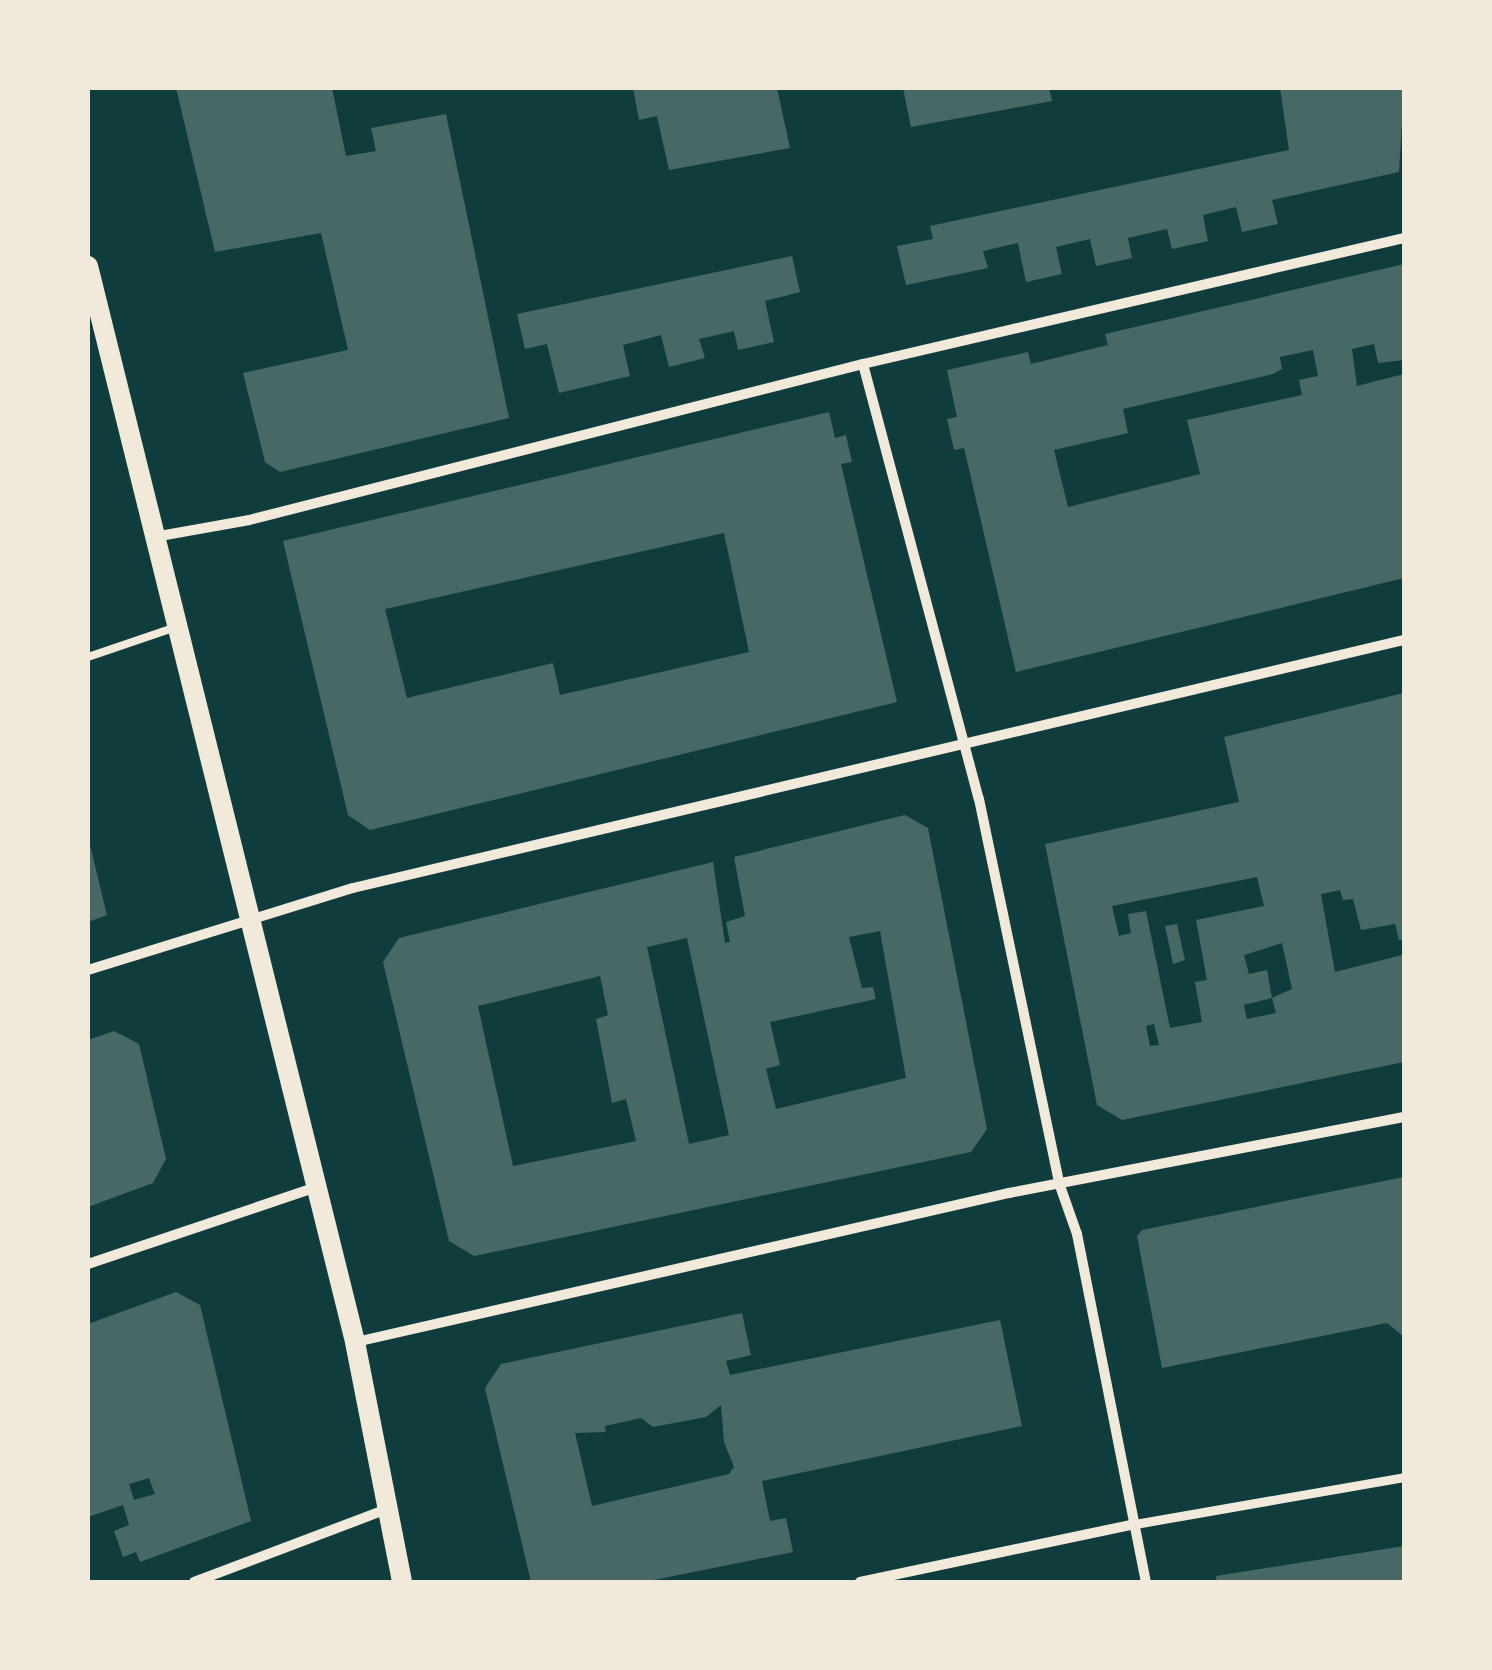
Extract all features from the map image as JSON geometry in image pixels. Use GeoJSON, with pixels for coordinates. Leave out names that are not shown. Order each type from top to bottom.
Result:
{"type":"FeatureCollection","features":[{"type":"Feature","properties":{"kind":"main road"},"geometry":{"type":"LineString","coordinates":[[88,266],[355,1342],[402,1582]]}},
{"type":"Feature","properties":{"kind":"street"},"geometry":{"type":"LineString","coordinates":[[153,538],[530,451],[863,364],[1404,238]]}},
{"type":"Feature","properties":{"kind":"street"},"geometry":{"type":"LineString","coordinates":[[863,364],[964,742],[1059,1183],[1077,1234],[1146,1582]]}},
{"type":"Feature","properties":{"kind":"street"},"geometry":{"type":"LineString","coordinates":[[88,970],[250,918],[964,742],[1404,640]]}},
{"type":"Feature","properties":{"kind":"street"},"geometry":{"type":"LineString","coordinates":[[355,1342],[1059,1183],[1404,1117]]}},
{"type":"Feature","properties":{"kind":"street"},"geometry":{"type":"LineString","coordinates":[[88,1264],[314,1188]]}},
{"type":"Feature","properties":{"kind":"street"},"geometry":{"type":"LineString","coordinates":[[860,1582],[1135,1524],[1404,1477]]}},
{"type":"Feature","properties":{"kind":"street"},"geometry":{"type":"LineString","coordinates":[[194,1582],[387,1509]]}},
{"type":"Feature","properties":{"kind":"lane"},"geometry":{"type":"LineString","coordinates":[[88,657],[179,626]]}},
{"type":"Feature","properties":{"kind":"building"},"geometry":{"type":"Polygon","coordinates":[[[176,88],[332,88],[346,156],[376,151],[371,128],[446,114],[509,418],[280,472],[265,462],[243,373],[348,350],[321,233],[215,252],[176,88]]]}},
{"type":"Feature","properties":{"kind":"building"},"geometry":{"type":"Polygon","coordinates":[[[633,88],[777,88],[790,148],[669,170],[657,116],[639,120],[633,88]]]}},
{"type":"Feature","properties":{"kind":"building"},"geometry":{"type":"Polygon","coordinates":[[[903,88],[1049,88],[1052,101],[911,127],[903,88]]]}},
{"type":"Feature","properties":{"kind":"building"},"geometry":{"type":"Polygon","coordinates":[[[1280,88],[1404,88],[1399,172],[1272,200],[1278,224],[1242,232],[1236,207],[1203,215],[1208,241],[1172,249],[1167,229],[1128,238],[1132,258],[1096,266],[1090,239],[1056,247],[1062,274],[1026,282],[1018,243],[983,251],[988,268],[906,285],[897,246],[933,239],[930,226],[1289,150],[1280,88]]]}},
{"type":"Feature","properties":{"kind":"building"},"geometry":{"type":"Polygon","coordinates":[[[792,256],[800,292],[765,301],[774,342],[738,350],[734,331],[699,339],[705,358],[669,367],[661,335],[623,345],[630,376],[559,393],[547,344],[525,349],[517,314],[792,256]]]}},
{"type":"Feature","properties":{"kind":"building"},"geometry":{"type":"Polygon","coordinates":[[[1404,264],[1404,360],[1378,363],[1374,344],[1352,349],[1357,386],[1404,374],[1404,578],[1016,672],[964,448],[954,450],[947,419],[957,417],[947,370],[1028,352],[1031,364],[1108,345],[1105,334],[1404,264]],[[1313,350],[1280,357],[1282,369],[1273,374],[1123,409],[1128,433],[1054,450],[1068,507],[1200,474],[1187,420],[1302,395],[1299,380],[1318,376],[1313,350]]]}},
{"type":"Feature","properties":{"kind":"building"},"geometry":{"type":"Polygon","coordinates":[[[829,412],[835,438],[846,435],[852,462],[841,464],[897,702],[370,830],[348,815],[283,541],[829,412]],[[724,533],[385,609],[407,698],[553,663],[560,695],[749,652],[724,533]]]}},
{"type":"Feature","properties":{"kind":"building"},"geometry":{"type":"Polygon","coordinates":[[[1404,693],[1404,939],[1399,940],[1395,924],[1361,930],[1353,899],[1343,900],[1340,890],[1321,894],[1335,972],[1402,955],[1404,1062],[1122,1120],[1097,1105],[1045,844],[1239,802],[1224,737],[1404,693]],[[1257,877],[1112,906],[1119,936],[1131,933],[1128,914],[1146,911],[1170,1028],[1202,1022],[1195,982],[1207,980],[1196,920],[1264,906],[1257,877]],[[1282,943],[1244,955],[1249,974],[1267,970],[1272,998],[1292,989],[1282,943]],[[1272,998],[1244,1005],[1247,1019],[1276,1013],[1272,998]],[[1154,1024],[1146,1026],[1150,1046],[1159,1045],[1154,1024]]]}},
{"type":"Feature","properties":{"kind":"building"},"geometry":{"type":"Polygon","coordinates":[[[905,815],[928,828],[987,1129],[971,1152],[474,1256],[449,1241],[383,962],[399,938],[713,862],[725,943],[730,942],[726,922],[745,916],[734,857],[905,815]],[[880,931],[849,937],[862,988],[873,987],[876,999],[770,1022],[780,1065],[766,1069],[776,1109],[906,1078],[880,931]],[[687,938],[647,947],[689,1144],[729,1135],[687,938]],[[600,976],[478,1006],[513,1166],[636,1141],[626,1099],[612,1103],[596,1019],[608,1015],[600,976]]]}},
{"type":"Feature","properties":{"kind":"building"},"geometry":{"type":"Polygon","coordinates":[[[88,837],[107,915],[88,922],[88,837]]]}},
{"type":"Feature","properties":{"kind":"building"},"geometry":{"type":"Polygon","coordinates":[[[1177,924],[1185,960],[1173,964],[1165,926],[1177,924]]]}},
{"type":"Feature","properties":{"kind":"building"},"geometry":{"type":"Polygon","coordinates":[[[114,1031],[139,1044],[166,1159],[153,1183],[88,1207],[88,1040],[114,1031]]]}},
{"type":"Feature","properties":{"kind":"building"},"geometry":{"type":"Polygon","coordinates":[[[1404,1177],[1404,1337],[1387,1323],[1162,1368],[1137,1236],[1142,1230],[1404,1177]]]}},
{"type":"Feature","properties":{"kind":"building"},"geometry":{"type":"Polygon","coordinates":[[[176,1292],[200,1305],[251,1521],[140,1562],[136,1552],[123,1557],[114,1531],[129,1525],[123,1505],[88,1517],[88,1324],[176,1292]],[[149,1478],[129,1484],[134,1500],[155,1494],[149,1478]]]}},
{"type":"Feature","properties":{"kind":"building"},"geometry":{"type":"Polygon","coordinates":[[[742,1313],[751,1355],[726,1361],[730,1375],[1000,1320],[1022,1426],[762,1481],[770,1521],[786,1518],[793,1552],[644,1582],[531,1582],[485,1388],[501,1364],[742,1313]],[[721,1405],[706,1417],[653,1427],[641,1418],[605,1426],[606,1432],[575,1433],[592,1506],[729,1474],[734,1467],[724,1442],[721,1405]]]}},
{"type":"Feature","properties":{"kind":"building"},"geometry":{"type":"Polygon","coordinates":[[[1404,1546],[1404,1582],[1217,1582],[1216,1576],[1404,1546]]]}}]}
